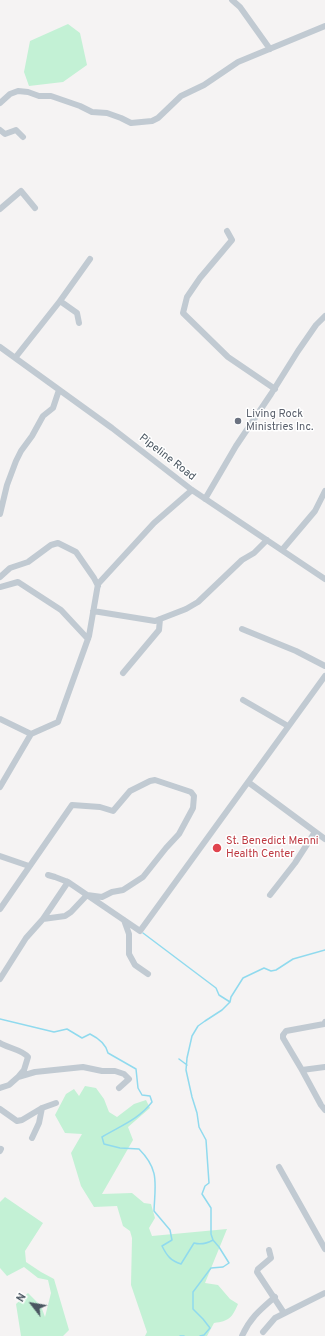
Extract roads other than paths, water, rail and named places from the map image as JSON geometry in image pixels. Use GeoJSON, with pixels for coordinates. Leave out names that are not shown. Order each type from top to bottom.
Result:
{"type":"FeatureCollection","features":[{"type":"Feature","properties":{"kind":"street"},"geometry":{"type":"LineString","coordinates":[[232,0],[240,7],[270,49]]}},
{"type":"Feature","properties":{"kind":"street"},"geometry":{"type":"LineString","coordinates":[[0,103],[10,94],[18,91],[28,92],[39,96],[51,96],[80,106],[92,112],[107,113],[131,123],[152,121],[158,118],[181,96],[204,85],[238,62],[325,26]]}},
{"type":"Feature","properties":{"kind":"street"},"geometry":{"type":"LineString","coordinates":[[0,130],[5,134],[16,130],[23,137]]}},
{"type":"Feature","properties":{"kind":"street"},"geometry":{"type":"LineString","coordinates":[[0,208],[20,191],[35,208]]}},
{"type":"Feature","properties":{"kind":"street"},"geometry":{"type":"LineString","coordinates":[[226,231],[232,240],[200,278],[187,297],[183,313],[228,357],[275,389]]}},
{"type":"Feature","properties":{"kind":"street"},"geometry":{"type":"LineString","coordinates":[[15,358],[60,301],[90,259]]}},
{"type":"Feature","properties":{"kind":"street"},"geometry":{"type":"LineString","coordinates":[[60,301],[77,312],[78,323]]}},
{"type":"Feature","properties":{"kind":"street"},"geometry":{"type":"LineString","coordinates":[[205,499],[236,446],[275,389],[298,351],[316,325],[325,316]]}},
{"type":"Feature","properties":{"kind":"street","name":"Pipeline Road"},"geometry":{"type":"LineString","coordinates":[[0,347],[123,437],[192,490],[325,579]]}},
{"type":"Feature","properties":{"kind":"street"},"geometry":{"type":"LineString","coordinates":[[0,514],[7,485],[16,461],[44,416],[52,408],[59,390]]}},
{"type":"Feature","properties":{"kind":"street"},"geometry":{"type":"LineString","coordinates":[[0,787],[31,734],[58,722],[88,638],[98,584],[154,524],[192,490]]}},
{"type":"Feature","properties":{"kind":"street"},"geometry":{"type":"LineString","coordinates":[[282,550],[315,511],[325,491]]}},
{"type":"Feature","properties":{"kind":"street"},"geometry":{"type":"LineString","coordinates":[[93,612],[155,621],[186,609],[198,602],[242,560],[254,553],[267,540]]}},
{"type":"Feature","properties":{"kind":"street"},"geometry":{"type":"LineString","coordinates":[[0,578],[10,568],[28,562],[51,545],[58,543],[76,552],[98,586]]}},
{"type":"Feature","properties":{"kind":"street"},"geometry":{"type":"LineString","coordinates":[[94,578],[104,578]]}},
{"type":"Feature","properties":{"kind":"street"},"geometry":{"type":"LineString","coordinates":[[0,587],[18,582],[61,610],[88,638]]}},
{"type":"Feature","properties":{"kind":"street"},"geometry":{"type":"LineString","coordinates":[[123,673],[159,630],[160,619]]}},
{"type":"Feature","properties":{"kind":"street"},"geometry":{"type":"LineString","coordinates":[[242,629],[296,651],[325,666]]}},
{"type":"Feature","properties":{"kind":"street"},"geometry":{"type":"LineString","coordinates":[[48,875],[55,876],[68,882],[140,931],[288,726],[323,684],[325,676]]}},
{"type":"Feature","properties":{"kind":"street"},"geometry":{"type":"LineString","coordinates":[[243,700],[288,726]]}},
{"type":"Feature","properties":{"kind":"street"},"geometry":{"type":"LineString","coordinates":[[0,719],[31,734]]}},
{"type":"Feature","properties":{"kind":"street"},"geometry":{"type":"LineString","coordinates":[[0,909],[72,805],[100,807],[113,811],[130,791],[155,780],[191,792],[194,796],[192,808],[179,834],[142,877],[123,890],[112,892],[102,897],[87,896]]}},
{"type":"Feature","properties":{"kind":"street"},"geometry":{"type":"LineString","coordinates":[[248,782],[325,839]]}},
{"type":"Feature","properties":{"kind":"street"},"geometry":{"type":"LineString","coordinates":[[270,896],[295,863],[315,832]]}},
{"type":"Feature","properties":{"kind":"street"},"geometry":{"type":"LineString","coordinates":[[0,856],[29,866]]}},
{"type":"Feature","properties":{"kind":"street"},"geometry":{"type":"LineString","coordinates":[[0,979],[26,938],[42,919],[68,882]]}},
{"type":"Feature","properties":{"kind":"street"},"geometry":{"type":"LineString","coordinates":[[42,919],[65,916],[72,912],[87,896]]}},
{"type":"Feature","properties":{"kind":"street"},"geometry":{"type":"LineString","coordinates":[[124,920],[129,934],[129,954],[135,965],[148,974]]}},
{"type":"Feature","properties":{"kind":"street"},"geometry":{"type":"LineString","coordinates":[[325,1025],[286,1031],[283,1035],[283,1038],[320,1105],[325,1110]]}},
{"type":"Feature","properties":{"kind":"street"},"geometry":{"type":"LineString","coordinates":[[0,1043],[8,1048],[21,1051],[28,1057],[24,1070],[18,1077],[9,1085],[0,1088]]}},
{"type":"Feature","properties":{"kind":"street"},"geometry":{"type":"LineString","coordinates":[[18,1077],[35,1072],[83,1067],[102,1071],[115,1071],[124,1074],[129,1080],[119,1088]]}},
{"type":"Feature","properties":{"kind":"street"},"geometry":{"type":"LineString","coordinates":[[302,1070],[325,1067]]}},
{"type":"Feature","properties":{"kind":"street"},"geometry":{"type":"LineString","coordinates":[[0,1109],[17,1121],[22,1120],[42,1108],[56,1103]]}},
{"type":"Feature","properties":{"kind":"street"},"geometry":{"type":"LineString","coordinates":[[32,1138],[39,1122],[42,1108]]}},
{"type":"Feature","properties":{"kind":"street"},"geometry":{"type":"LineString","coordinates":[[279,1167],[325,1249]]}},
{"type":"Feature","properties":{"kind":"street"},"geometry":{"type":"LineString","coordinates":[[269,1250],[271,1258],[258,1269],[257,1272],[275,1297],[284,1313]]}},
{"type":"Feature","properties":{"kind":"street"},"geometry":{"type":"LineString","coordinates":[[263,1332],[276,1318],[325,1292]]}},
{"type":"Feature","properties":{"kind":"street"},"geometry":{"type":"LineString","coordinates":[[242,1336],[247,1325],[255,1314],[275,1297]]}},
{"type":"Feature","properties":{"kind":"waterway"},"geometry":{"type":"LineString","coordinates":[[143,933],[216,988],[219,995],[230,1002],[222,1010],[198,1026],[192,1036],[187,1058],[186,1070],[192,1097],[197,1113],[199,1127],[206,1140],[209,1183],[205,1186],[202,1194],[211,1208],[211,1234],[213,1240],[229,1263],[223,1267],[211,1268],[193,1292],[193,1309],[210,1328],[204,1335],[200,1336]]}},
{"type":"Feature","properties":{"kind":"waterway"},"geometry":{"type":"LineString","coordinates":[[230,1002],[231,997],[243,978],[264,968],[271,971],[276,970],[293,959],[325,950]]}},
{"type":"Feature","properties":{"kind":"waterway"},"geometry":{"type":"LineString","coordinates":[[0,1019],[54,1032],[67,1029],[82,1038],[90,1034],[101,1042],[108,1053],[136,1069],[138,1088],[142,1095],[150,1096],[152,1102],[141,1114],[102,1137],[104,1144],[120,1148],[139,1149],[146,1157],[155,1178],[154,1211],[170,1230],[172,1240],[162,1246],[170,1258],[181,1264],[194,1243],[204,1244],[213,1240]]}},
{"type":"Feature","properties":{"kind":"waterway"},"geometry":{"type":"LineString","coordinates":[[179,1059],[187,1065]]}},
{"type":"Feature","properties":{"kind":"place","name":"Living Rock Ministries Inc."},"geometry":{"type":"Point","coordinates":[238,421]}},
{"type":"Feature","properties":{"kind":"place","name":"St. Benedict Menni Health Center"},"geometry":{"type":"Point","coordinates":[217,848]}}]}
